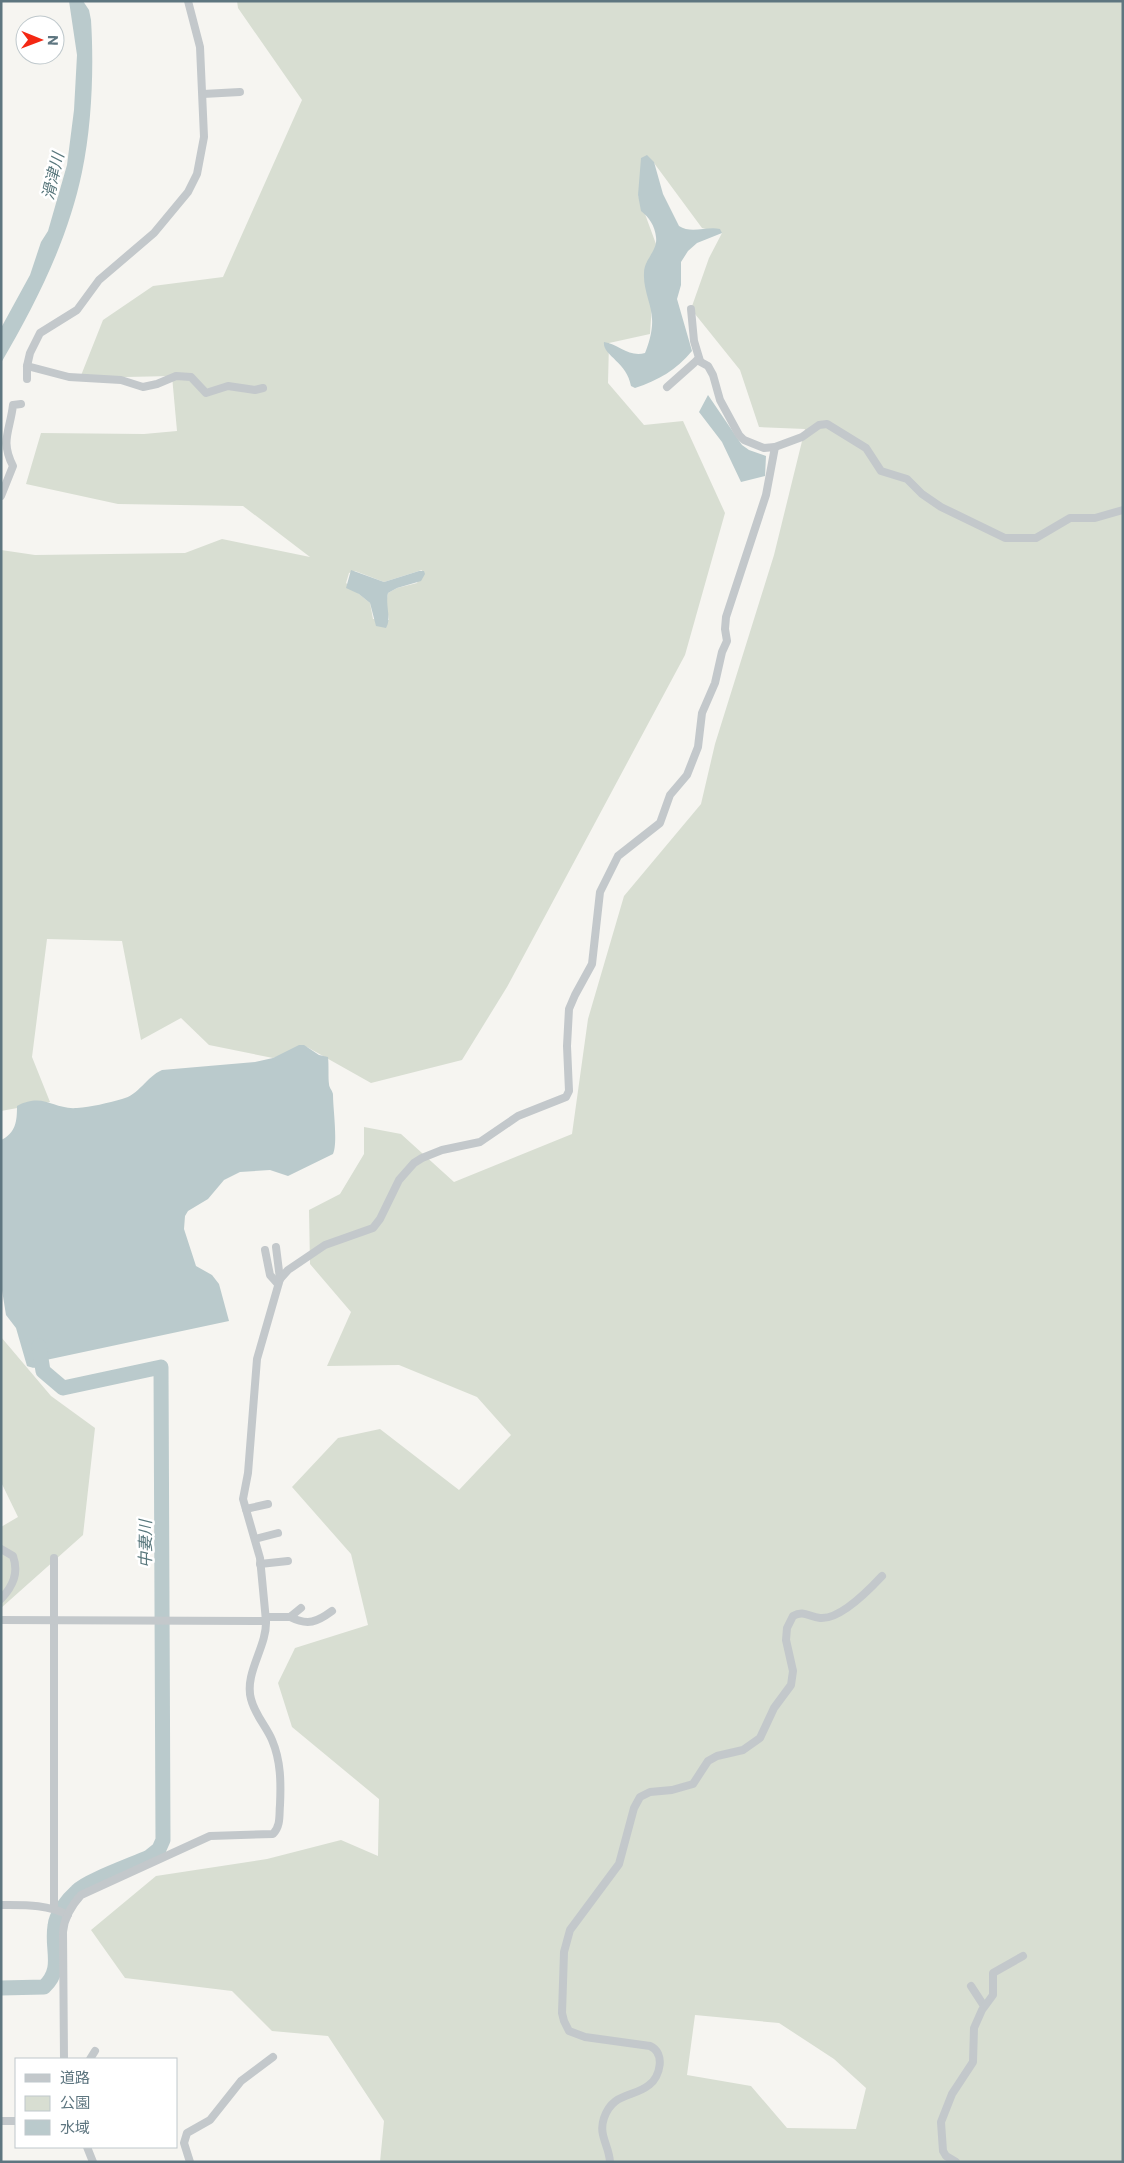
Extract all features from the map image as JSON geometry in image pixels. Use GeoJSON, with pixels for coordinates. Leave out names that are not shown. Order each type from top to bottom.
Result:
{"type":"FeatureCollection","features":[{"type":"Feature","properties":{"kind":"street"},"geometry":{"type":"LineString","coordinates":[[27,379],[26,366],[32,348],[40,333],[77,310],[99,280],[154,233],[188,192],[197,174],[204,137],[200,47],[188,1]]}},
{"type":"Feature","properties":{"kind":"street"},"geometry":{"type":"LineString","coordinates":[[202,94],[240,92]]}},
{"type":"Feature","properties":{"kind":"street"},"geometry":{"type":"LineString","coordinates":[[691,309],[692,334],[700,361]]}},
{"type":"Feature","properties":{"kind":"street"},"geometry":{"type":"LineString","coordinates":[[667,386],[694,362],[700,361],[708,366],[713,375],[720,400],[739,435],[754,445],[764,448],[775,448],[802,437],[819,425],[826,424],[866,448],[881,471],[907,479],[922,494],[941,507],[1005,538],[1036,538],[1070,518],[1096,518],[1123,510]]}},
{"type":"Feature","properties":{"kind":"street"},"geometry":{"type":"LineString","coordinates":[[26,366],[68,377],[120,380],[137,386],[149,386],[176,376],[191,377],[206,393],[228,386],[255,390],[263,388]]}},
{"type":"Feature","properties":{"kind":"street"},"geometry":{"type":"LineString","coordinates":[[1,496],[13,466],[4,452],[3,438],[13,405],[21,404]]}},
{"type":"Feature","properties":{"kind":"street"},"geometry":{"type":"LineString","coordinates":[[279,1282],[296,1264],[325,1245],[373,1228],[380,1219],[399,1180],[422,1158],[451,1147],[480,1142],[518,1116],[566,1097],[569,1090],[567,1046],[569,1009],[592,964],[600,892],[618,856],[660,823],[670,795],[687,775],[693,760],[698,747],[700,723],[727,641],[726,617],[766,495],[775,448]]}},
{"type":"Feature","properties":{"kind":"street"},"geometry":{"type":"LineString","coordinates":[[62,1912],[81,1895],[206,1837],[273,1834],[276,1830],[281,1781],[278,1760],[272,1739],[252,1706],[249,1688],[267,1630],[256,1539],[246,1509],[244,1493],[248,1473],[257,1359],[279,1282],[276,1247]]}},
{"type":"Feature","properties":{"kind":"street"},"geometry":{"type":"LineString","coordinates":[[264,1250],[270,1275],[279,1282]]}},
{"type":"Feature","properties":{"kind":"street"},"geometry":{"type":"LineString","coordinates":[[246,1509],[268,1504]]}},
{"type":"Feature","properties":{"kind":"street"},"geometry":{"type":"LineString","coordinates":[[256,1539],[278,1533]]}},
{"type":"Feature","properties":{"kind":"street"},"geometry":{"type":"LineString","coordinates":[[1,1549],[13,1556],[16,1568],[10,1588],[1,1599]]}},
{"type":"Feature","properties":{"kind":"street"},"geometry":{"type":"LineString","coordinates":[[54,1558],[53,1621],[63,1932],[64,2058]]}},
{"type":"Feature","properties":{"kind":"street"},"geometry":{"type":"LineString","coordinates":[[260,1564],[288,1561]]}},
{"type":"Feature","properties":{"kind":"street"},"geometry":{"type":"LineString","coordinates":[[610,2162],[609,2152],[601,2135],[604,2116],[610,2106],[622,2095],[650,2085],[657,2077],[660,2063],[658,2054],[650,2046],[576,2035],[566,2026],[562,2013],[564,1952],[570,1930],[619,1864],[634,1808],[640,1797],[650,1792],[672,1790],[693,1784],[708,1761],[717,1756],[744,1750],[760,1738],[774,1708],[791,1686],[793,1671],[786,1640],[787,1628],[793,1616],[803,1613],[822,1618],[836,1613],[852,1604],[882,1576]]}},
{"type":"Feature","properties":{"kind":"street"},"geometry":{"type":"LineString","coordinates":[[290,1617],[301,1608]]}},
{"type":"Feature","properties":{"kind":"street"},"geometry":{"type":"LineString","coordinates":[[1,1620],[162,1621],[290,1617],[305,1624],[311,1623],[332,1611]]}},
{"type":"Feature","properties":{"kind":"street"},"geometry":{"type":"LineString","coordinates":[[1,1905],[31,1905],[62,1912]]}},
{"type":"Feature","properties":{"kind":"street"},"geometry":{"type":"LineString","coordinates":[[956,2162],[946,2156],[943,2151],[941,2122],[952,2094],[973,2062],[974,2028],[984,2006],[993,1995],[993,1973],[1023,1956]]}},
{"type":"Feature","properties":{"kind":"street"},"geometry":{"type":"LineString","coordinates":[[971,1986],[984,2006]]}},
{"type":"Feature","properties":{"kind":"street"},"geometry":{"type":"LineString","coordinates":[[90,2058],[94,2050]]}},
{"type":"Feature","properties":{"kind":"street"},"geometry":{"type":"LineString","coordinates":[[190,2162],[184,2143],[187,2133],[210,2120],[241,2081],[274,2057]]}},
{"type":"Feature","properties":{"kind":"street"},"geometry":{"type":"LineString","coordinates":[[1,2121],[15,2121]]}},
{"type":"Feature","properties":{"kind":"street"},"geometry":{"type":"LineString","coordinates":[[87,2148],[93,2162]]}},
{"type":"Feature","properties":{"kind":"green space"},"geometry":{"type":"Polygon","coordinates":[[[237,1],[1123,1],[1123,2162],[380,2162],[384,2121],[328,2036],[272,2031],[232,1991],[125,1978],[91,1930],[156,1876],[267,1859],[341,1840],[378,1856],[379,1799],[292,1727],[278,1683],[295,1648],[368,1625],[351,1554],[292,1487],[338,1438],[380,1429],[459,1490],[511,1435],[477,1397],[399,1365],[327,1366],[351,1312],[310,1264],[309,1210],[340,1194],[364,1154],[364,1127],[401,1134],[454,1182],[572,1134],[588,1019],[624,896],[701,804],[715,744],[774,555],[805,429],[759,427],[740,370],[691,309],[709,258],[722,233],[702,228],[654,163],[638,195],[656,244],[650,334],[609,343],[608,383],[644,425],[683,421],[725,513],[685,655],[507,987],[462,1060],[371,1083],[307,1047],[273,1058],[209,1045],[181,1018],[141,1040],[122,941],[47,939],[32,1057],[50,1102],[1,1111],[1,550],[35,555],[185,553],[222,539],[310,557],[243,506],[118,504],[26,484],[41,433],[144,434],[177,431],[172,376],[80,378],[103,320],[153,286],[223,277],[302,100],[238,8],[237,1]],[[422,570],[384,582],[355,571],[349,573],[346,583],[370,603],[373,619],[389,620],[386,603],[388,593],[397,588],[417,583],[422,570]],[[695,2015],[687,2075],[751,2086],[787,2128],[856,2129],[866,2088],[834,2059],[779,2023],[695,2015]]]}},
{"type":"Feature","properties":{"kind":"green space"},"geometry":{"type":"Polygon","coordinates":[[[1,1337],[51,1396],[95,1428],[83,1535],[1,1608],[1,1527],[18,1517],[1,1482],[1,1337]]]}},
{"type":"Feature","properties":{"kind":"water"},"geometry":{"type":"Polygon","coordinates":[[[69,1],[83,1],[89,10],[91,20],[91,96],[88,135],[82,172],[68,222],[49,271],[1,363],[1,328],[30,275],[41,242],[48,231],[67,165],[74,110],[77,55],[69,1]]]}},
{"type":"Feature","properties":{"kind":"water"},"geometry":{"type":"Polygon","coordinates":[[[647,155],[654,162],[663,194],[679,226],[694,230],[720,229],[722,233],[697,243],[688,251],[681,262],[681,285],[677,299],[692,351],[680,364],[666,374],[652,382],[635,388],[631,386],[625,371],[604,347],[604,342],[634,354],[645,353],[648,345],[652,314],[644,273],[646,263],[655,247],[656,237],[651,222],[641,211],[638,195],[641,158],[647,155]]]}},
{"type":"Feature","properties":{"kind":"water"},"geometry":{"type":"Polygon","coordinates":[[[708,395],[742,445],[749,450],[766,456],[765,476],[741,482],[722,442],[699,412],[708,395]]]}},
{"type":"Feature","properties":{"kind":"water"},"geometry":{"type":"Polygon","coordinates":[[[351,570],[384,582],[419,571],[424,571],[425,574],[421,581],[397,588],[388,593],[388,624],[386,628],[376,626],[370,603],[359,594],[346,588],[351,570]]]}},
{"type":"Feature","properties":{"kind":"water"},"geometry":{"type":"Polygon","coordinates":[[[299,1045],[304,1045],[319,1055],[328,1057],[335,1126],[333,1154],[288,1176],[270,1170],[240,1172],[224,1180],[208,1199],[188,1211],[185,1216],[184,1229],[196,1266],[212,1275],[219,1284],[229,1321],[46,1360],[36,1368],[27,1366],[16,1328],[6,1315],[1,1284],[1,1140],[10,1134],[15,1126],[17,1106],[34,1101],[42,1101],[69,1108],[100,1105],[128,1097],[162,1070],[255,1062],[273,1058],[299,1045]]]}},
{"type":"Feature","properties":{"kind":"waterway","name":"中妻川"},"geometry":{"type":"LineString","coordinates":[[1,1988],[44,1987],[54,1973],[56,1958],[55,1926],[66,1902],[90,1882],[149,1857],[159,1849],[163,1840],[161,1367],[63,1388],[43,1371],[39,1346]]}},
{"type":"Feature","properties":{"kind":"water label","name":"滑津川"},"geometry":{"type":"Point","coordinates":[52,176]}}]}
